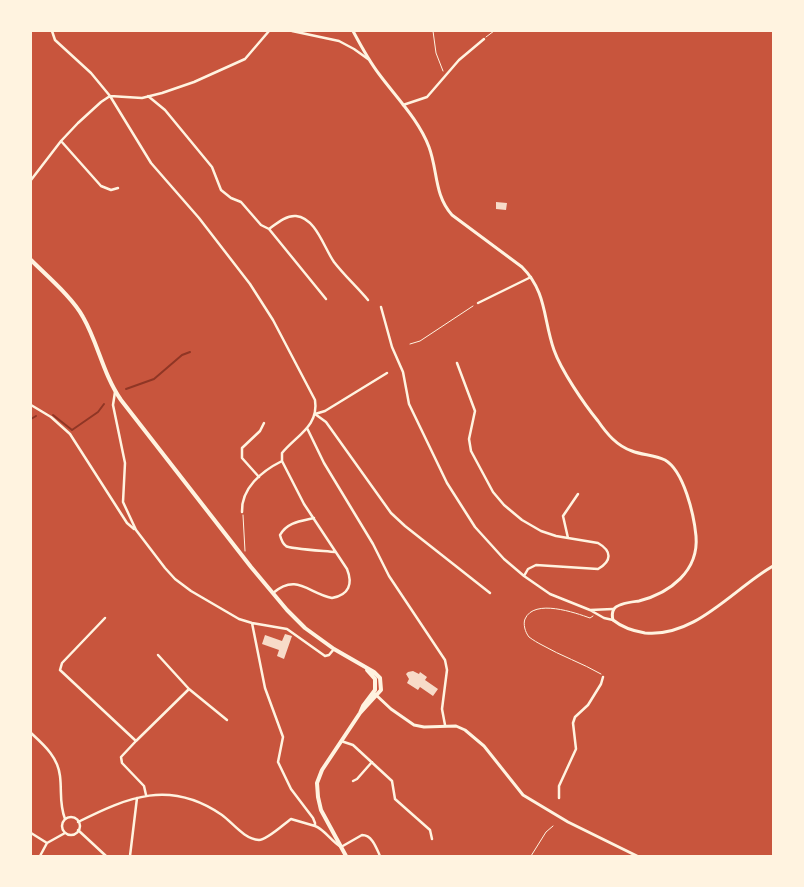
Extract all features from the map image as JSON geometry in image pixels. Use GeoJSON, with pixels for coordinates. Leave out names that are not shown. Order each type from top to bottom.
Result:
{"type":"FeatureCollection","features":[{"type":"Feature","properties":{"kind":"main road"},"geometry":{"type":"LineString","coordinates":[[31,260],[76,307],[83,317],[115,392],[273,593],[306,628],[334,649],[366,668],[375,679],[375,694],[363,706],[322,770],[317,783],[321,810],[346,856]]}},
{"type":"Feature","properties":{"kind":"street"},"geometry":{"type":"LineString","coordinates":[[52,31],[55,40],[91,73],[110,96],[151,163],[199,218],[263,304],[312,392],[315,400],[316,414],[307,428],[282,453],[282,461],[304,504],[347,569],[351,580],[350,585],[342,594],[332,598],[293,584],[282,586],[273,593]]}},
{"type":"Feature","properties":{"kind":"street"},"geometry":{"type":"LineString","coordinates":[[31,180],[78,123],[110,96],[142,98],[194,82],[245,59],[269,31]]}},
{"type":"Feature","properties":{"kind":"street"},"geometry":{"type":"LineString","coordinates":[[292,31],[339,41],[369,60]]}},
{"type":"Feature","properties":{"kind":"street"},"geometry":{"type":"LineString","coordinates":[[353,31],[369,60],[403,105],[430,147],[438,193],[447,210],[522,267],[531,277],[543,301],[554,349],[560,364],[597,420],[612,438],[622,446],[631,451],[654,456],[667,462],[678,476],[690,506],[696,538],[696,550],[689,570],[671,586],[653,596],[618,605],[612,615],[614,620]]}},
{"type":"Feature","properties":{"kind":"street"},"geometry":{"type":"LineString","coordinates":[[403,105],[426,97],[459,60],[484,38]]}},
{"type":"Feature","properties":{"kind":"street"},"geometry":{"type":"LineString","coordinates":[[148,96],[165,110],[212,167],[221,190],[231,198],[241,202],[261,224],[269,229],[326,299]]}},
{"type":"Feature","properties":{"kind":"street"},"geometry":{"type":"LineString","coordinates":[[61,142],[101,186],[111,190],[118,188]]}},
{"type":"Feature","properties":{"kind":"street"},"geometry":{"type":"LineString","coordinates":[[269,229],[287,217],[298,216],[306,220],[313,226],[334,262],[368,300]]}},
{"type":"Feature","properties":{"kind":"street"},"geometry":{"type":"LineString","coordinates":[[478,303],[531,277]]}},
{"type":"Feature","properties":{"kind":"street"},"geometry":{"type":"LineString","coordinates":[[381,306],[392,347],[404,372],[409,404],[447,483],[475,527],[524,576],[550,594],[590,610],[596,615],[614,620],[628,629],[653,633],[669,632],[685,626],[708,612],[758,574],[773,566]]}},
{"type":"Feature","properties":{"kind":"street"},"geometry":{"type":"LineString","coordinates":[[457,363],[475,412],[469,440],[471,451],[493,492],[504,505],[522,520],[542,531],[556,536],[598,543],[604,546],[608,552],[608,560],[605,565],[598,569],[536,565],[528,569],[524,576]]}},
{"type":"Feature","properties":{"kind":"street"},"geometry":{"type":"LineString","coordinates":[[316,414],[325,411],[386,374]]}},
{"type":"Feature","properties":{"kind":"street"},"geometry":{"type":"LineString","coordinates":[[115,392],[113,405],[125,463],[123,502],[136,530],[175,579],[216,607],[239,619],[287,629],[325,656],[329,655],[334,649]]}},
{"type":"Feature","properties":{"kind":"street"},"geometry":{"type":"LineString","coordinates":[[31,406],[51,417],[65,428],[128,524],[136,530]]}},
{"type":"Feature","properties":{"kind":"street"},"geometry":{"type":"LineString","coordinates":[[316,414],[326,422],[391,513],[490,593]]}},
{"type":"Feature","properties":{"kind":"street"},"geometry":{"type":"LineString","coordinates":[[259,477],[242,458],[242,448],[260,431],[264,423]]}},
{"type":"Feature","properties":{"kind":"street"},"geometry":{"type":"LineString","coordinates":[[307,428],[324,463],[373,544],[389,576],[445,660],[447,670],[442,709],[445,725]]}},
{"type":"Feature","properties":{"kind":"street"},"geometry":{"type":"LineString","coordinates":[[242,512],[242,502],[253,482],[282,461]]}},
{"type":"Feature","properties":{"kind":"street"},"geometry":{"type":"LineString","coordinates":[[568,538],[563,516],[578,494]]}},
{"type":"Feature","properties":{"kind":"street"},"geometry":{"type":"LineString","coordinates":[[314,518],[289,525],[280,536],[282,542],[287,548],[335,552]]}},
{"type":"Feature","properties":{"kind":"street"},"geometry":{"type":"LineString","coordinates":[[590,610],[614,609]]}},
{"type":"Feature","properties":{"kind":"street"},"geometry":{"type":"LineString","coordinates":[[105,618],[62,663],[60,670],[136,741]]}},
{"type":"Feature","properties":{"kind":"street"},"geometry":{"type":"LineString","coordinates":[[252,623],[265,688],[283,737],[278,762],[291,789],[313,818],[315,826]]}},
{"type":"Feature","properties":{"kind":"street"},"geometry":{"type":"LineString","coordinates":[[158,655],[189,689],[227,720]]}},
{"type":"Feature","properties":{"kind":"street"},"geometry":{"type":"LineString","coordinates":[[559,798],[559,786],[576,749],[573,724],[575,718],[588,705],[601,684],[603,677]]}},
{"type":"Feature","properties":{"kind":"street"},"geometry":{"type":"LineString","coordinates":[[146,796],[144,786],[122,763],[122,757],[189,689]]}},
{"type":"Feature","properties":{"kind":"street"},"geometry":{"type":"LineString","coordinates":[[375,694],[391,709],[414,725],[424,727],[456,726],[465,730],[479,741],[500,765],[516,788],[537,805],[590,834],[637,856]]}},
{"type":"Feature","properties":{"kind":"street"},"geometry":{"type":"LineString","coordinates":[[31,733],[48,750],[58,767],[60,776],[60,805],[65,820]]}},
{"type":"Feature","properties":{"kind":"street"},"geometry":{"type":"LineString","coordinates":[[342,741],[353,745],[392,780],[395,799],[430,830],[432,839]]}},
{"type":"Feature","properties":{"kind":"street"},"geometry":{"type":"LineString","coordinates":[[353,781],[372,762]]}},
{"type":"Feature","properties":{"kind":"street"},"geometry":{"type":"LineString","coordinates":[[78,822],[137,797],[164,795],[186,797],[221,815],[247,836],[258,840],[264,839],[291,819],[320,828],[331,841],[340,847],[365,835],[371,838],[380,856]]}},
{"type":"Feature","properties":{"kind":"street"},"geometry":{"type":"LineString","coordinates":[[130,856],[137,797]]}},
{"type":"Feature","properties":{"kind":"street"},"geometry":{"type":"LineString","coordinates":[[65,833],[62,825],[65,820],[73,818],[78,822]]}},
{"type":"Feature","properties":{"kind":"street"},"geometry":{"type":"LineString","coordinates":[[78,822],[78,830],[106,856]]}},
{"type":"Feature","properties":{"kind":"street"},"geometry":{"type":"LineString","coordinates":[[40,856],[47,843],[65,833],[71,835],[78,830]]}},
{"type":"Feature","properties":{"kind":"street"},"geometry":{"type":"LineString","coordinates":[[31,833],[47,843]]}},
{"type":"Feature","properties":{"kind":"lane"},"geometry":{"type":"LineString","coordinates":[[531,856],[546,832],[554,826]]}},
{"type":"Feature","properties":{"kind":"path"},"geometry":{"type":"LineString","coordinates":[[433,31],[436,53],[442,71],[446,74]]}},
{"type":"Feature","properties":{"kind":"path"},"geometry":{"type":"LineString","coordinates":[[484,38],[494,31]]}},
{"type":"Feature","properties":{"kind":"path"},"geometry":{"type":"LineString","coordinates":[[410,344],[420,342],[478,303]]}},
{"type":"Feature","properties":{"kind":"path"},"geometry":{"type":"LineString","coordinates":[[242,512],[246,548],[243,556]]}},
{"type":"Feature","properties":{"kind":"path"},"geometry":{"type":"LineString","coordinates":[[596,615],[590,618],[558,608],[544,608],[527,616],[525,626],[529,636],[534,640],[554,652],[601,674],[603,677]]}},
{"type":"Feature","properties":{"kind":"building"},"geometry":{"type":"Polygon","coordinates":[[[496,202],[507,203],[506,210],[496,209],[496,202]]]}},
{"type":"Feature","properties":{"kind":"building"},"geometry":{"type":"Polygon","coordinates":[[[285,634],[292,636],[284,659],[277,656],[279,650],[262,644],[265,635],[282,641],[285,634]]]}},
{"type":"Feature","properties":{"kind":"building"},"geometry":{"type":"Polygon","coordinates":[[[413,671],[419,674],[420,672],[427,677],[425,680],[438,689],[433,696],[420,687],[418,690],[407,683],[409,679],[406,674],[413,671]]]}},
{"type":"Feature","properties":{"kind":"waterway"},"geometry":{"type":"LineString","coordinates":[[126,389],[154,379],[182,355],[190,352]]}},
{"type":"Feature","properties":{"kind":"waterway"},"geometry":{"type":"LineString","coordinates":[[53,415],[72,430],[98,412],[104,404]]}},
{"type":"Feature","properties":{"kind":"waterway"},"geometry":{"type":"LineString","coordinates":[[31,419],[36,416]]}}]}
